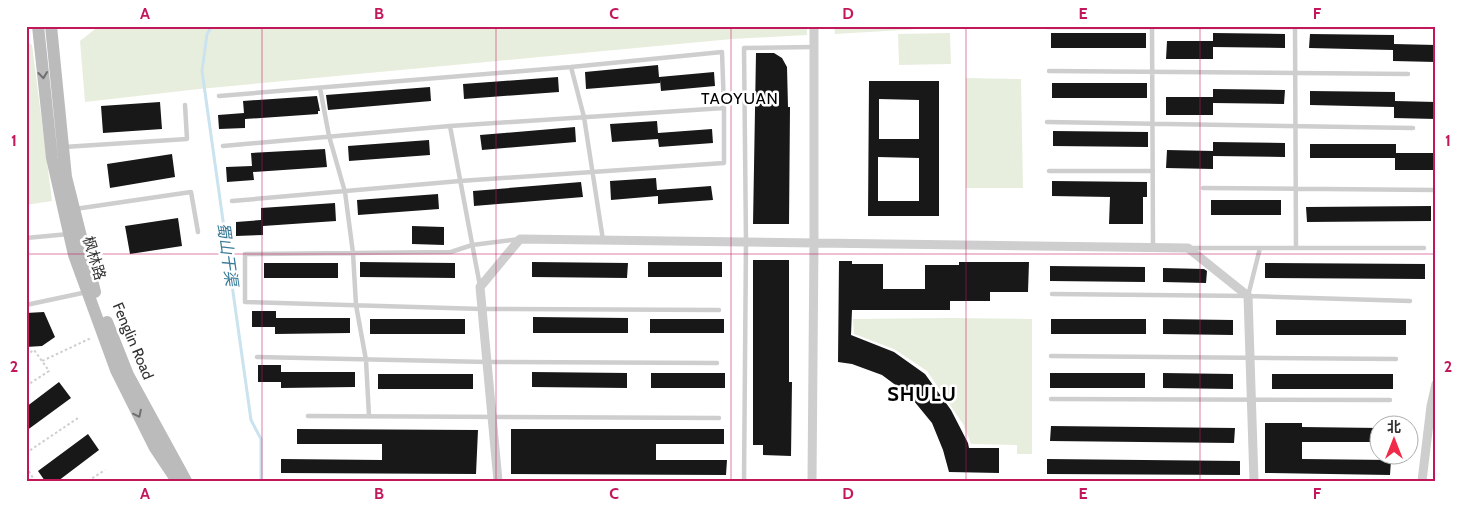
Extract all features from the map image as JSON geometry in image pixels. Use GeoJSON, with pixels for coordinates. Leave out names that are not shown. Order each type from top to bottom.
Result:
{"type":"FeatureCollection","features":[{"type":"Feature","properties":{"kind":"main road","name":"枫林路"},"geometry":{"type":"LineString","coordinates":[[38,26],[52,158],[74,232],[74,255],[92,292],[103,333],[116,370],[154,448],[177,481]]}},
{"type":"Feature","properties":{"kind":"main road"},"geometry":{"type":"LineString","coordinates":[[51,26],[66,177],[74,210],[74,232]]}},
{"type":"Feature","properties":{"kind":"main road","name":"Fenglin Road"},"geometry":{"type":"LineString","coordinates":[[92,292],[128,375],[186,481]]}},
{"type":"Feature","properties":{"kind":"street"},"geometry":{"type":"LineString","coordinates":[[812,481],[814,26]]}},
{"type":"Feature","properties":{"kind":"street"},"geometry":{"type":"LineString","coordinates":[[498,481],[480,287],[520,239],[1188,248],[1248,296],[1254,481]]}},
{"type":"Feature","properties":{"kind":"street"},"geometry":{"type":"LineString","coordinates":[[1422,481],[1436,384]]}},
{"type":"Feature","properties":{"kind":"lane"},"geometry":{"type":"LineString","coordinates":[[1047,27],[1410,27]]}},
{"type":"Feature","properties":{"kind":"lane"},"geometry":{"type":"LineString","coordinates":[[1152,27],[1153,247]]}},
{"type":"Feature","properties":{"kind":"lane"},"geometry":{"type":"LineString","coordinates":[[1295,27],[1296,248]]}},
{"type":"Feature","properties":{"kind":"lane"},"geometry":{"type":"LineString","coordinates":[[744,481],[746,242],[744,48],[814,47]]}},
{"type":"Feature","properties":{"kind":"lane"},"geometry":{"type":"LineString","coordinates":[[219,96],[571,67],[722,52],[724,162],[232,201]]}},
{"type":"Feature","properties":{"kind":"lane"},"geometry":{"type":"LineString","coordinates":[[571,67],[584,117],[603,240]]}},
{"type":"Feature","properties":{"kind":"lane"},"geometry":{"type":"LineString","coordinates":[[1049,71],[1408,74]]}},
{"type":"Feature","properties":{"kind":"lane"},"geometry":{"type":"LineString","coordinates":[[320,88],[329,136],[344,192],[353,253],[356,305],[366,360],[369,416]]}},
{"type":"Feature","properties":{"kind":"lane"},"geometry":{"type":"LineString","coordinates":[[63,147],[187,139],[185,105]]}},
{"type":"Feature","properties":{"kind":"lane"},"geometry":{"type":"LineString","coordinates":[[223,146],[450,126],[724,108]]}},
{"type":"Feature","properties":{"kind":"lane"},"geometry":{"type":"LineString","coordinates":[[1047,122],[1414,128]]}},
{"type":"Feature","properties":{"kind":"lane"},"geometry":{"type":"LineString","coordinates":[[450,126],[480,287]]}},
{"type":"Feature","properties":{"kind":"lane"},"geometry":{"type":"LineString","coordinates":[[1050,171],[1153,171]]}},
{"type":"Feature","properties":{"kind":"lane"},"geometry":{"type":"LineString","coordinates":[[1203,188],[1434,190]]}},
{"type":"Feature","properties":{"kind":"lane"},"geometry":{"type":"LineString","coordinates":[[74,210],[191,192],[198,232]]}},
{"type":"Feature","properties":{"kind":"lane"},"geometry":{"type":"LineString","coordinates":[[26,238],[74,232]]}},
{"type":"Feature","properties":{"kind":"lane"},"geometry":{"type":"LineString","coordinates":[[520,239],[472,245],[451,252],[245,254],[245,302],[482,308],[719,310]]}},
{"type":"Feature","properties":{"kind":"lane"},"geometry":{"type":"LineString","coordinates":[[1188,248],[1424,248]]}},
{"type":"Feature","properties":{"kind":"lane"},"geometry":{"type":"LineString","coordinates":[[1248,296],[1260,248]]}},
{"type":"Feature","properties":{"kind":"lane"},"geometry":{"type":"LineString","coordinates":[[26,305],[92,292]]}},
{"type":"Feature","properties":{"kind":"lane"},"geometry":{"type":"LineString","coordinates":[[1052,294],[1248,296],[1410,301]]}},
{"type":"Feature","properties":{"kind":"lane"},"geometry":{"type":"LineString","coordinates":[[1051,356],[1396,359]]}},
{"type":"Feature","properties":{"kind":"lane"},"geometry":{"type":"LineString","coordinates":[[257,357],[487,362],[717,363]]}},
{"type":"Feature","properties":{"kind":"lane"},"geometry":{"type":"LineString","coordinates":[[1051,398],[1390,400]]}},
{"type":"Feature","properties":{"kind":"lane"},"geometry":{"type":"LineString","coordinates":[[308,416],[719,418]]}},
{"type":"Feature","properties":{"kind":"path"},"geometry":{"type":"LineString","coordinates":[[42,360],[103,333]]}},
{"type":"Feature","properties":{"kind":"path"},"geometry":{"type":"LineString","coordinates":[[26,355],[34,350],[49,371],[26,386]]}},
{"type":"Feature","properties":{"kind":"path"},"geometry":{"type":"LineString","coordinates":[[26,453],[78,418]]}},
{"type":"Feature","properties":{"kind":"path"},"geometry":{"type":"LineString","coordinates":[[26,467],[35,481]]}},
{"type":"Feature","properties":{"kind":"path"},"geometry":{"type":"LineString","coordinates":[[88,481],[105,470]]}},
{"type":"Feature","properties":{"kind":"green space"},"geometry":{"type":"Polygon","coordinates":[[[99,26],[807,26],[807,35],[732,39],[199,89],[85,102],[80,41],[99,26]]]}},
{"type":"Feature","properties":{"kind":"green space"},"geometry":{"type":"Polygon","coordinates":[[[834,26],[969,26],[835,34],[834,26]]]}},
{"type":"Feature","properties":{"kind":"green space"},"geometry":{"type":"Polygon","coordinates":[[[950,33],[951,64],[899,65],[898,34],[950,33]]]}},
{"type":"Feature","properties":{"kind":"green space"},"geometry":{"type":"Polygon","coordinates":[[[26,41],[32,45],[52,201],[26,205],[26,41]]]}},
{"type":"Feature","properties":{"kind":"green space"},"geometry":{"type":"Polygon","coordinates":[[[966,78],[1021,79],[1023,188],[966,188],[966,78]]]}},
{"type":"Feature","properties":{"kind":"green space"},"geometry":{"type":"Polygon","coordinates":[[[853,319],[1032,319],[1032,454],[1017,454],[1017,445],[971,444],[963,424],[927,371],[894,349],[854,334],[853,319]]]}},
{"type":"Feature","properties":{"kind":"building"},"geometry":{"type":"Polygon","coordinates":[[[1051,33],[1146,33],[1146,48],[1051,48],[1051,33]]]}},
{"type":"Feature","properties":{"kind":"building"},"geometry":{"type":"Polygon","coordinates":[[[1213,33],[1285,34],[1285,48],[1213,47],[1213,59],[1166,59],[1167,41],[1213,41],[1213,33]]]}},
{"type":"Feature","properties":{"kind":"building"},"geometry":{"type":"Polygon","coordinates":[[[1310,34],[1394,35],[1394,44],[1436,45],[1436,62],[1393,61],[1393,50],[1309,48],[1310,34]]]}},
{"type":"Feature","properties":{"kind":"building"},"geometry":{"type":"Polygon","coordinates":[[[756,53],[774,53],[782,58],[787,67],[788,107],[790,107],[789,224],[753,224],[756,53]]]}},
{"type":"Feature","properties":{"kind":"building"},"geometry":{"type":"Polygon","coordinates":[[[658,65],[659,77],[714,72],[715,86],[661,91],[660,80],[660,83],[586,89],[585,72],[658,65]]]}},
{"type":"Feature","properties":{"kind":"building"},"geometry":{"type":"Polygon","coordinates":[[[558,77],[559,92],[464,99],[463,84],[558,77]]]}},
{"type":"Feature","properties":{"kind":"building"},"geometry":{"type":"Polygon","coordinates":[[[869,81],[939,81],[939,216],[868,216],[869,81]],[[879,99],[879,139],[919,139],[919,100],[879,99]],[[878,157],[878,201],[919,201],[919,158],[878,157]]]}},
{"type":"Feature","properties":{"kind":"building"},"geometry":{"type":"Polygon","coordinates":[[[1052,83],[1147,83],[1147,98],[1052,98],[1052,83]]]}},
{"type":"Feature","properties":{"kind":"building"},"geometry":{"type":"Polygon","coordinates":[[[430,87],[431,101],[328,110],[326,95],[430,87]]]}},
{"type":"Feature","properties":{"kind":"building"},"geometry":{"type":"Polygon","coordinates":[[[1213,89],[1285,90],[1284,104],[1213,103],[1213,115],[1166,115],[1166,97],[1213,97],[1213,89]]]}},
{"type":"Feature","properties":{"kind":"building"},"geometry":{"type":"Polygon","coordinates":[[[1310,91],[1395,92],[1395,101],[1436,102],[1436,119],[1394,118],[1394,107],[1310,105],[1310,91]]]}},
{"type":"Feature","properties":{"kind":"building"},"geometry":{"type":"Polygon","coordinates":[[[317,96],[320,111],[318,111],[318,114],[245,119],[245,128],[219,129],[218,115],[244,113],[243,101],[317,96]]]}},
{"type":"Feature","properties":{"kind":"building"},"geometry":{"type":"Polygon","coordinates":[[[160,102],[162,129],[103,133],[101,106],[160,102]]]}},
{"type":"Feature","properties":{"kind":"building"},"geometry":{"type":"Polygon","coordinates":[[[657,121],[658,133],[712,129],[713,143],[659,147],[658,139],[612,142],[610,124],[657,121]]]}},
{"type":"Feature","properties":{"kind":"building"},"geometry":{"type":"Polygon","coordinates":[[[575,127],[576,142],[482,150],[480,135],[575,127]]]}},
{"type":"Feature","properties":{"kind":"building"},"geometry":{"type":"Polygon","coordinates":[[[1053,131],[1148,132],[1148,147],[1053,146],[1053,131]]]}},
{"type":"Feature","properties":{"kind":"building"},"geometry":{"type":"Polygon","coordinates":[[[429,140],[430,155],[349,161],[348,146],[429,140]]]}},
{"type":"Feature","properties":{"kind":"building"},"geometry":{"type":"Polygon","coordinates":[[[1213,142],[1285,143],[1285,157],[1213,156],[1213,169],[1166,168],[1167,150],[1213,151],[1213,142]]]}},
{"type":"Feature","properties":{"kind":"building"},"geometry":{"type":"Polygon","coordinates":[[[1310,144],[1396,144],[1396,153],[1436,153],[1436,170],[1395,170],[1395,158],[1310,158],[1310,144]]]}},
{"type":"Feature","properties":{"kind":"building"},"geometry":{"type":"Polygon","coordinates":[[[325,149],[327,167],[253,172],[254,180],[227,182],[226,167],[252,166],[251,153],[325,149]]]}},
{"type":"Feature","properties":{"kind":"building"},"geometry":{"type":"Polygon","coordinates":[[[172,154],[175,177],[110,188],[107,164],[172,154]]]}},
{"type":"Feature","properties":{"kind":"building"},"geometry":{"type":"Polygon","coordinates":[[[656,178],[657,190],[711,186],[713,200],[658,204],[658,196],[611,200],[610,181],[656,178]]]}},
{"type":"Feature","properties":{"kind":"building"},"geometry":{"type":"Polygon","coordinates":[[[1052,181],[1147,182],[1147,197],[1143,197],[1143,224],[1109,224],[1110,197],[1052,196],[1052,181]]]}},
{"type":"Feature","properties":{"kind":"building"},"geometry":{"type":"Polygon","coordinates":[[[581,182],[583,197],[474,206],[473,191],[581,182]]]}},
{"type":"Feature","properties":{"kind":"building"},"geometry":{"type":"Polygon","coordinates":[[[438,194],[439,209],[358,215],[357,200],[438,194]]]}},
{"type":"Feature","properties":{"kind":"building"},"geometry":{"type":"Polygon","coordinates":[[[1211,200],[1281,200],[1281,215],[1211,215],[1211,200]]]}},
{"type":"Feature","properties":{"kind":"building"},"geometry":{"type":"Polygon","coordinates":[[[335,203],[336,221],[263,226],[263,235],[236,236],[236,222],[261,220],[261,208],[335,203]]]}},
{"type":"Feature","properties":{"kind":"building"},"geometry":{"type":"Polygon","coordinates":[[[1431,206],[1431,221],[1307,222],[1306,207],[1431,206]]]}},
{"type":"Feature","properties":{"kind":"building"},"geometry":{"type":"Polygon","coordinates":[[[178,218],[182,246],[130,254],[125,226],[178,218]]]}},
{"type":"Feature","properties":{"kind":"building"},"geometry":{"type":"Polygon","coordinates":[[[412,226],[444,227],[444,245],[412,244],[412,226]]]}},
{"type":"Feature","properties":{"kind":"building"},"geometry":{"type":"Polygon","coordinates":[[[753,260],[789,260],[789,382],[792,382],[791,456],[763,455],[763,445],[753,445],[753,260]]]}},
{"type":"Feature","properties":{"kind":"building"},"geometry":{"type":"Polygon","coordinates":[[[839,261],[852,261],[852,264],[883,264],[883,289],[925,289],[925,265],[959,265],[959,262],[1029,262],[1028,292],[990,292],[990,301],[950,301],[950,310],[852,310],[851,335],[894,352],[925,374],[951,410],[969,448],[999,448],[999,473],[949,472],[943,450],[932,423],[909,395],[882,375],[852,364],[838,362],[839,261]]]}},
{"type":"Feature","properties":{"kind":"building"},"geometry":{"type":"Polygon","coordinates":[[[360,262],[455,263],[455,278],[360,277],[360,262]]]}},
{"type":"Feature","properties":{"kind":"building"},"geometry":{"type":"Polygon","coordinates":[[[532,262],[628,263],[627,278],[532,277],[532,262]]]}},
{"type":"Feature","properties":{"kind":"building"},"geometry":{"type":"Polygon","coordinates":[[[648,262],[722,262],[722,277],[648,277],[648,262]]]}},
{"type":"Feature","properties":{"kind":"building"},"geometry":{"type":"Polygon","coordinates":[[[264,263],[338,263],[338,278],[264,278],[264,263]]]}},
{"type":"Feature","properties":{"kind":"building"},"geometry":{"type":"Polygon","coordinates":[[[1265,263],[1425,264],[1425,279],[1265,278],[1265,263]]]}},
{"type":"Feature","properties":{"kind":"building"},"geometry":{"type":"Polygon","coordinates":[[[1050,266],[1145,267],[1145,282],[1050,281],[1050,266]]]}},
{"type":"Feature","properties":{"kind":"building"},"geometry":{"type":"Polygon","coordinates":[[[1163,268],[1204,269],[1207,271],[1206,283],[1163,282],[1163,268]]]}},
{"type":"Feature","properties":{"kind":"building"},"geometry":{"type":"Polygon","coordinates":[[[252,311],[276,311],[276,318],[350,318],[350,333],[275,334],[275,327],[252,327],[252,311]]]}},
{"type":"Feature","properties":{"kind":"building"},"geometry":{"type":"Polygon","coordinates":[[[44,312],[55,337],[42,346],[26,347],[26,313],[44,312]]]}},
{"type":"Feature","properties":{"kind":"building"},"geometry":{"type":"Polygon","coordinates":[[[533,317],[628,318],[628,333],[533,333],[533,317]]]}},
{"type":"Feature","properties":{"kind":"building"},"geometry":{"type":"Polygon","coordinates":[[[370,319],[465,319],[465,334],[370,334],[370,319]]]}},
{"type":"Feature","properties":{"kind":"building"},"geometry":{"type":"Polygon","coordinates":[[[650,319],[724,319],[724,333],[650,333],[650,319]]]}},
{"type":"Feature","properties":{"kind":"building"},"geometry":{"type":"Polygon","coordinates":[[[1051,319],[1146,319],[1146,334],[1051,334],[1051,319]]]}},
{"type":"Feature","properties":{"kind":"building"},"geometry":{"type":"Polygon","coordinates":[[[1163,319],[1233,320],[1233,335],[1163,334],[1163,319]]]}},
{"type":"Feature","properties":{"kind":"building"},"geometry":{"type":"Polygon","coordinates":[[[1276,320],[1406,320],[1406,335],[1276,335],[1276,320]]]}},
{"type":"Feature","properties":{"kind":"building"},"geometry":{"type":"Polygon","coordinates":[[[258,365],[281,365],[281,372],[355,372],[355,387],[281,388],[281,382],[258,382],[258,365]]]}},
{"type":"Feature","properties":{"kind":"building"},"geometry":{"type":"Polygon","coordinates":[[[532,372],[627,373],[627,388],[532,387],[532,372]]]}},
{"type":"Feature","properties":{"kind":"building"},"geometry":{"type":"Polygon","coordinates":[[[651,373],[725,373],[725,388],[651,388],[651,373]]]}},
{"type":"Feature","properties":{"kind":"building"},"geometry":{"type":"Polygon","coordinates":[[[1050,373],[1145,373],[1145,388],[1050,388],[1050,373]]]}},
{"type":"Feature","properties":{"kind":"building"},"geometry":{"type":"Polygon","coordinates":[[[1163,373],[1233,374],[1233,389],[1163,388],[1163,373]]]}},
{"type":"Feature","properties":{"kind":"building"},"geometry":{"type":"Polygon","coordinates":[[[378,374],[473,374],[473,389],[378,389],[378,374]]]}},
{"type":"Feature","properties":{"kind":"building"},"geometry":{"type":"Polygon","coordinates":[[[1272,374],[1393,374],[1393,389],[1272,389],[1272,374]]]}},
{"type":"Feature","properties":{"kind":"building"},"geometry":{"type":"Polygon","coordinates":[[[59,382],[71,398],[26,431],[26,407],[59,382]]]}},
{"type":"Feature","properties":{"kind":"building"},"geometry":{"type":"Polygon","coordinates":[[[1265,423],[1302,423],[1302,427],[1370,428],[1370,442],[1302,442],[1302,459],[1370,460],[1370,464],[1391,464],[1390,475],[1265,473],[1265,423]]]}},
{"type":"Feature","properties":{"kind":"building"},"geometry":{"type":"Polygon","coordinates":[[[1051,426],[1235,428],[1234,443],[1050,441],[1051,426]]]}},
{"type":"Feature","properties":{"kind":"building"},"geometry":{"type":"Polygon","coordinates":[[[297,429],[478,430],[476,474],[281,473],[281,459],[382,460],[382,444],[297,444],[297,429]]]}},
{"type":"Feature","properties":{"kind":"building"},"geometry":{"type":"Polygon","coordinates":[[[511,429],[724,429],[724,444],[656,444],[656,460],[727,460],[726,475],[511,474],[511,429]]]}},
{"type":"Feature","properties":{"kind":"building"},"geometry":{"type":"Polygon","coordinates":[[[88,434],[99,450],[58,481],[45,481],[38,471],[88,434]]]}},
{"type":"Feature","properties":{"kind":"building"},"geometry":{"type":"Polygon","coordinates":[[[1047,459],[1240,461],[1240,475],[1047,474],[1047,459]]]}},
{"type":"Feature","properties":{"kind":"waterway","name":"蜀山干渠"},"geometry":{"type":"LineString","coordinates":[[212,26],[207,34],[202,71],[251,420],[261,439],[261,481]]}},
{"type":"Feature","properties":{"kind":"district","name":"TAOYUAN"},"geometry":{"type":"Point","coordinates":[740,98]}},
{"type":"Feature","properties":{"kind":"district","name":"SHULU"},"geometry":{"type":"Point","coordinates":[922,394]}}]}
